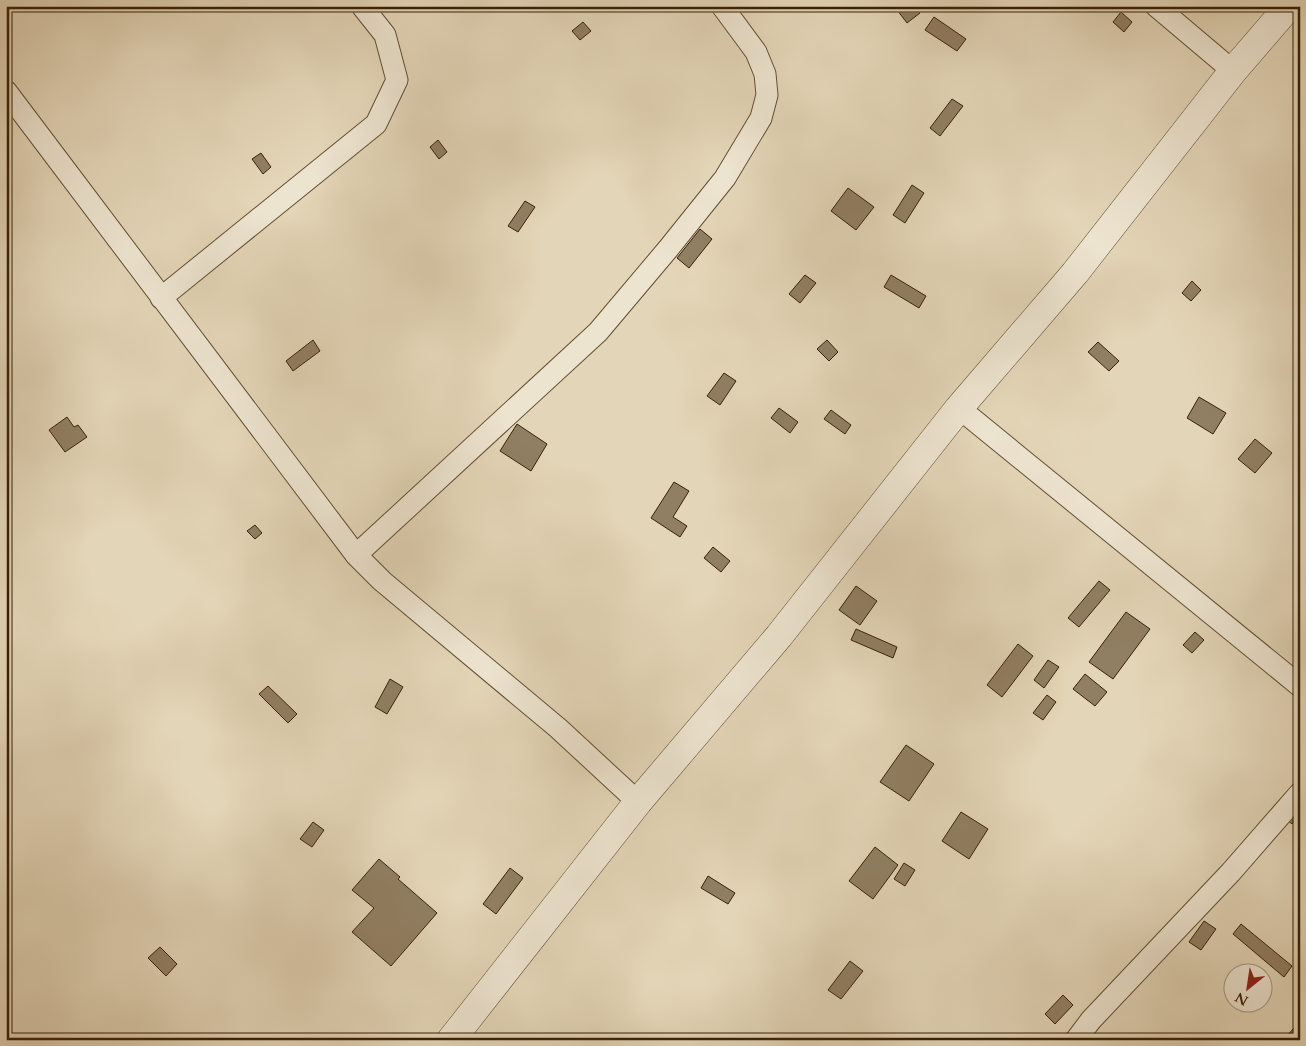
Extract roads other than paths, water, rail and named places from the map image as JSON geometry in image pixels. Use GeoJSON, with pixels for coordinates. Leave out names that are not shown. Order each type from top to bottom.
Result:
{"type":"FeatureCollection","features":[{"type":"Feature","properties":{"kind":"street"},"geometry":{"type":"LineString","coordinates":[[161,298],[376,124],[397,80],[385,35],[362,6]]}},
{"type":"Feature","properties":{"kind":"street"},"geometry":{"type":"LineString","coordinates":[[356,555],[598,332],[725,178],[761,118],[767,96],[765,74],[756,52],[722,6]]}},
{"type":"Feature","properties":{"kind":"street"},"geometry":{"type":"LineString","coordinates":[[1156,6],[1233,72]]}},
{"type":"Feature","properties":{"kind":"street"},"geometry":{"type":"LineString","coordinates":[[451,1040],[638,802],[779,636],[959,408],[1075,273],[1233,72],[1289,6]]}},
{"type":"Feature","properties":{"kind":"street"},"geometry":{"type":"LineString","coordinates":[[6,91],[356,555],[382,581],[558,728],[638,802]]}},
{"type":"Feature","properties":{"kind":"street"},"geometry":{"type":"LineString","coordinates":[[959,408],[1300,686]]}},
{"type":"Feature","properties":{"kind":"street"},"geometry":{"type":"LineString","coordinates":[[1076,1040],[1091,1020],[1231,872],[1300,793]]}}]}
